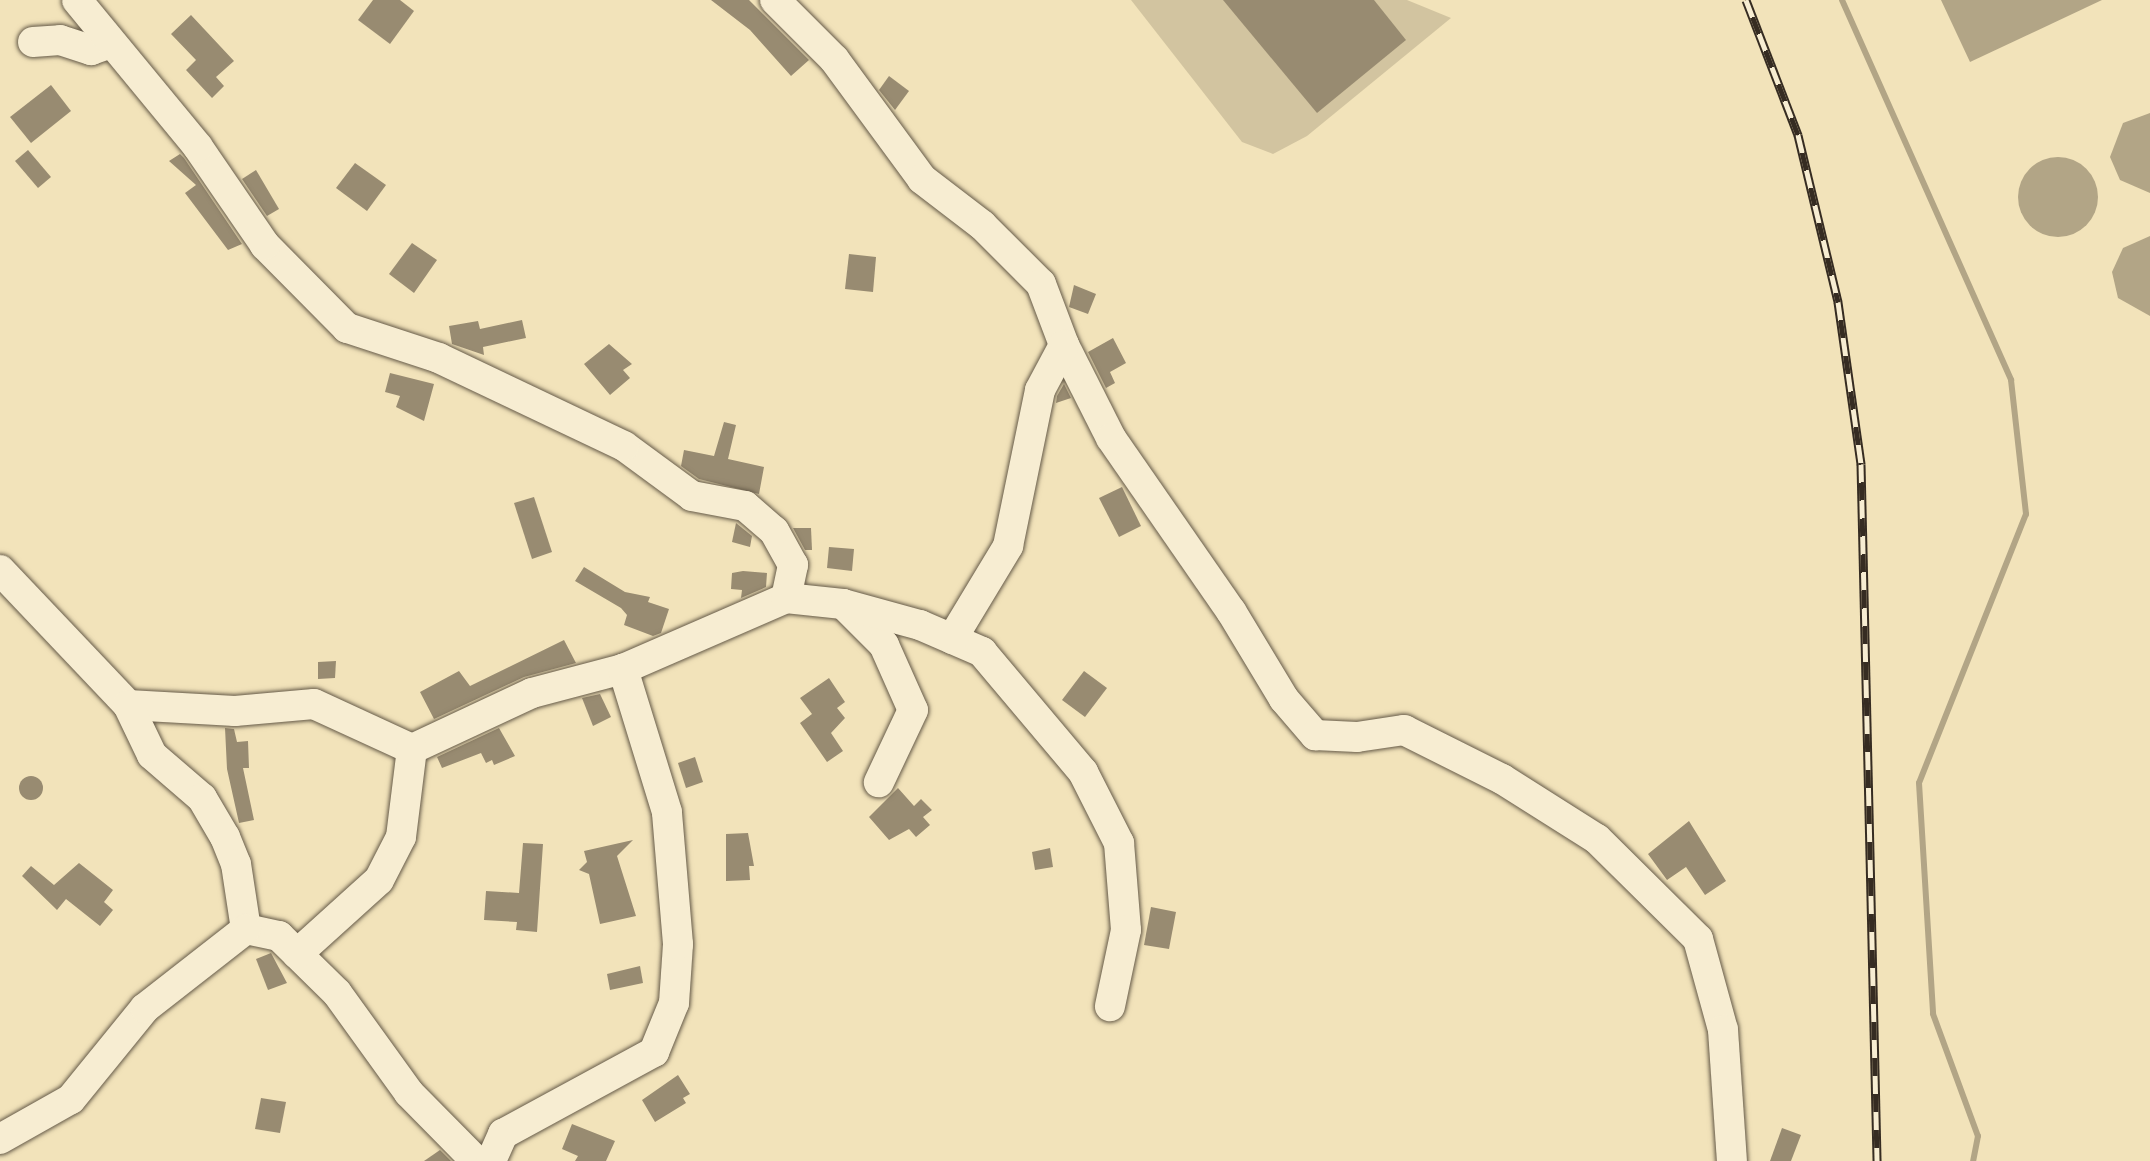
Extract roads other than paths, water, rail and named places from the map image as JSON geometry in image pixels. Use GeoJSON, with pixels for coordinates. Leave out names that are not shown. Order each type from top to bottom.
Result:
{"type":"FeatureCollection","features":[{"type":"Feature","properties":{"kind":"street"},"geometry":{"type":"LineString","coordinates":[[77,0],[198,147],[265,245],[347,328],[439,358],[624,446],[692,496],[745,506],[774,531],[793,565],[786,598]]}},
{"type":"Feature","properties":{"kind":"street"},"geometry":{"type":"LineString","coordinates":[[775,0],[834,59],[922,179],[982,225],[1041,284],[1064,345],[1111,438],[1231,611],[1284,699],[1315,735],[1357,737],[1404,730],[1502,779],[1597,839],[1698,939],[1723,1030],[1732,1161]]}},
{"type":"Feature","properties":{"kind":"street"},"geometry":{"type":"LineString","coordinates":[[33,42],[60,40],[91,50],[111,43]]}},
{"type":"Feature","properties":{"kind":"street"},"geometry":{"type":"LineString","coordinates":[[952,639],[1008,546],[1040,390],[1064,345]]}},
{"type":"Feature","properties":{"kind":"street"},"geometry":{"type":"LineString","coordinates":[[0,570],[128,705],[152,755],[202,798],[225,837],[236,864],[246,929]]}},
{"type":"Feature","properties":{"kind":"street"},"geometry":{"type":"LineString","coordinates":[[128,705],[235,711],[314,704],[412,749],[532,693],[623,669],[786,598],[843,604],[952,639],[982,652],[1083,772],[1119,843],[1126,930],[1110,1006]]}},
{"type":"Feature","properties":{"kind":"street"},"geometry":{"type":"LineString","coordinates":[[843,604],[884,645],[913,710],[879,782]]}},
{"type":"Feature","properties":{"kind":"street"},"geometry":{"type":"LineString","coordinates":[[491,1161],[503,1134],[654,1052],[674,1003],[678,944],[667,812],[623,669]]}},
{"type":"Feature","properties":{"kind":"street"},"geometry":{"type":"LineString","coordinates":[[297,954],[379,880],[401,837],[412,749]]}},
{"type":"Feature","properties":{"kind":"street"},"geometry":{"type":"LineString","coordinates":[[246,929],[279,936],[337,993],[409,1093],[476,1161]]}},
{"type":"Feature","properties":{"kind":"street"},"geometry":{"type":"LineString","coordinates":[[0,1139],[71,1099],[145,1008],[246,929]]}},
{"type":"Feature","properties":{"kind":"waterway"},"geometry":{"type":"LineString","coordinates":[[1842,0],[2011,380],[2026,514],[1919,783],[1933,1014],[1978,1136],[1973,1161]]}},
{"type":"Feature","properties":{"kind":"railway"},"geometry":{"type":"LineString","coordinates":[[1746,0],[1798,135],[1838,302],[1861,464],[1877,1161]]}}]}
